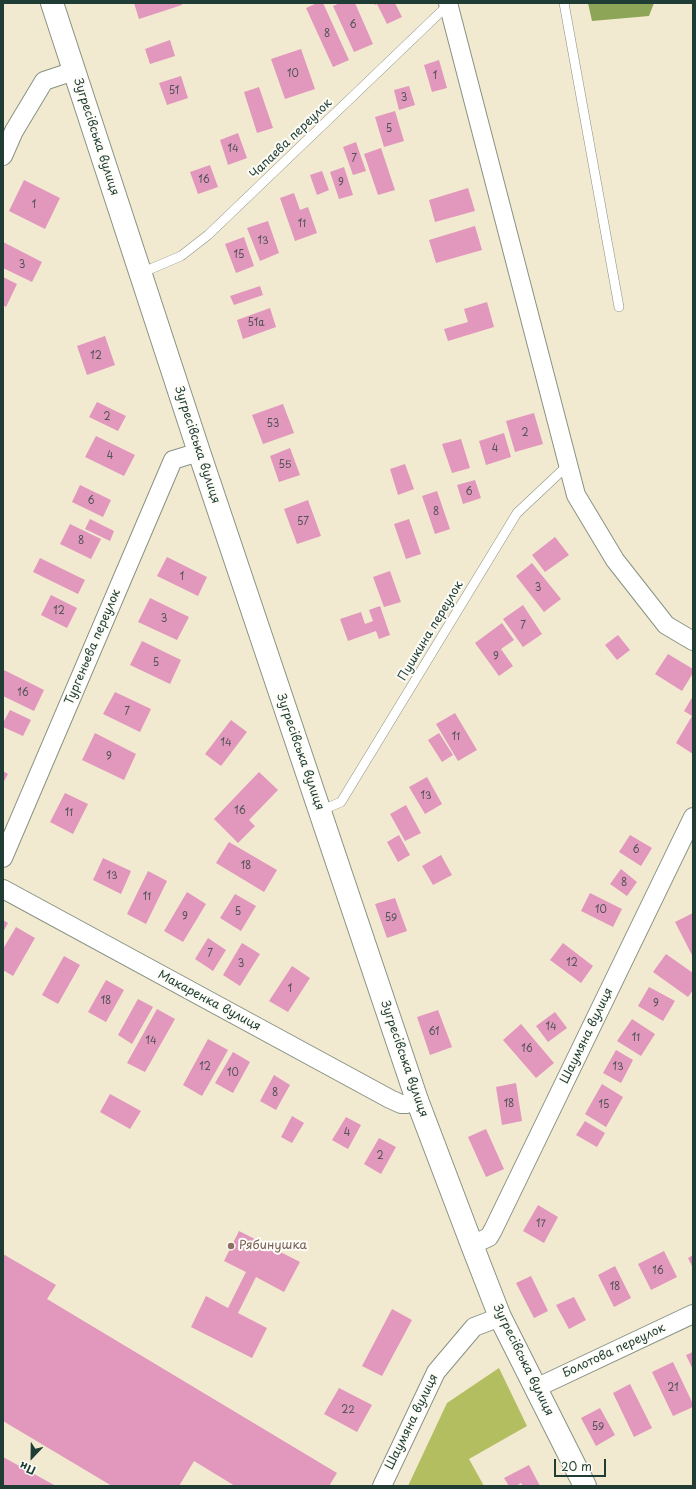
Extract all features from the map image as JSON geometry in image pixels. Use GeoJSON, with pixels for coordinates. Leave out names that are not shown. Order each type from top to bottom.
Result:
{"type":"FeatureCollection","features":[{"type":"Feature","properties":{"kind":"street","name":"Зугресівська вулиця"},"geometry":{"type":"LineString","coordinates":[[52,3],[199,452],[417,1100],[500,1317],[585,1486]]}},
{"type":"Feature","properties":{"kind":"street"},"geometry":{"type":"LineString","coordinates":[[448,4],[576,495],[615,560],[666,625],[693,641]]}},
{"type":"Feature","properties":{"kind":"street"},"geometry":{"type":"LineString","coordinates":[[3,156],[14,131],[44,81],[74,71]]}},
{"type":"Feature","properties":{"kind":"street","name":"Тургеньева переулок"},"geometry":{"type":"LineString","coordinates":[[3,858],[173,460],[199,452]]}},
{"type":"Feature","properties":{"kind":"street","name":"Шаумяна вулиця"},"geometry":{"type":"LineString","coordinates":[[472,1245],[489,1237],[493,1230],[693,817]]}},
{"type":"Feature","properties":{"kind":"street","name":"Макаренка вулиця"},"geometry":{"type":"LineString","coordinates":[[3,889],[390,1099],[401,1104],[406,1104],[417,1100]]}},
{"type":"Feature","properties":{"kind":"street","name":"Болотова переулок"},"geometry":{"type":"LineString","coordinates":[[536,1388],[693,1314]]}},
{"type":"Feature","properties":{"kind":"street","name":"Шаумяна вулиця"},"geometry":{"type":"LineString","coordinates":[[382,1486],[436,1372],[474,1327],[500,1317]]}},
{"type":"Feature","properties":{"kind":"lane"},"geometry":{"type":"LineString","coordinates":[[564,3],[619,307]]}},
{"type":"Feature","properties":{"kind":"lane","name":"Чапаева переулок"},"geometry":{"type":"LineString","coordinates":[[140,274],[181,256],[208,235],[448,4]]}},
{"type":"Feature","properties":{"kind":"lane","name":"Пушкина переулок"},"geometry":{"type":"LineString","coordinates":[[320,811],[342,802],[517,513],[568,465]]}},
{"type":"Feature","properties":{"kind":"green space"},"geometry":{"type":"Polygon","coordinates":[[[588,3],[654,3],[649,16],[592,21],[588,3]]]}},
{"type":"Feature","properties":{"kind":"green space"},"geometry":{"type":"Polygon","coordinates":[[[499,1368],[527,1426],[469,1459],[484,1486],[408,1486],[447,1403],[499,1368]]]}},
{"type":"Feature","properties":{"kind":"building"},"geometry":{"type":"Polygon","coordinates":[[[134,3],[181,3],[182,5],[139,19],[134,3]]]}},
{"type":"Feature","properties":{"kind":"building"},"geometry":{"type":"Polygon","coordinates":[[[317,3],[323,3],[349,60],[333,67],[306,8],[317,3]]]}},
{"type":"Feature","properties":{"kind":"building"},"geometry":{"type":"Polygon","coordinates":[[[340,3],[355,3],[373,44],[354,52],[333,6],[340,3]]]}},
{"type":"Feature","properties":{"kind":"building"},"geometry":{"type":"Polygon","coordinates":[[[374,3],[395,3],[402,17],[387,24],[377,4],[375,5],[374,3]]]}},
{"type":"Feature","properties":{"kind":"building"},"geometry":{"type":"Polygon","coordinates":[[[170,40],[175,56],[150,64],[145,49],[170,40]]]}},
{"type":"Feature","properties":{"kind":"building"},"geometry":{"type":"Polygon","coordinates":[[[301,49],[315,89],[285,99],[271,59],[301,49]]]}},
{"type":"Feature","properties":{"kind":"building"},"geometry":{"type":"Polygon","coordinates":[[[439,60],[447,88],[432,92],[424,65],[439,60]]]}},
{"type":"Feature","properties":{"kind":"building"},"geometry":{"type":"Polygon","coordinates":[[[181,76],[188,98],[167,105],[159,83],[181,76]]]}},
{"type":"Feature","properties":{"kind":"building"},"geometry":{"type":"Polygon","coordinates":[[[409,86],[415,105],[399,110],[394,90],[409,86]]]}},
{"type":"Feature","properties":{"kind":"building"},"geometry":{"type":"Polygon","coordinates":[[[259,87],[273,128],[257,133],[244,92],[259,87]]]}},
{"type":"Feature","properties":{"kind":"building"},"geometry":{"type":"Polygon","coordinates":[[[395,111],[404,141],[384,147],[375,117],[395,111]]]}},
{"type":"Feature","properties":{"kind":"building"},"geometry":{"type":"Polygon","coordinates":[[[238,133],[247,158],[228,165],[220,140],[238,133]]]}},
{"type":"Feature","properties":{"kind":"building"},"geometry":{"type":"Polygon","coordinates":[[[356,142],[366,171],[353,175],[343,147],[356,142]]]}},
{"type":"Feature","properties":{"kind":"building"},"geometry":{"type":"Polygon","coordinates":[[[381,148],[395,190],[378,195],[364,154],[381,148]]]}},
{"type":"Feature","properties":{"kind":"building"},"geometry":{"type":"Polygon","coordinates":[[[210,165],[218,187],[198,194],[190,172],[210,165]]]}},
{"type":"Feature","properties":{"kind":"building"},"geometry":{"type":"Polygon","coordinates":[[[344,167],[353,195],[339,199],[330,172],[344,167]]]}},
{"type":"Feature","properties":{"kind":"building"},"geometry":{"type":"Polygon","coordinates":[[[322,171],[329,190],[317,195],[310,175],[322,171]]]}},
{"type":"Feature","properties":{"kind":"building"},"geometry":{"type":"Polygon","coordinates":[[[24,180],[60,198],[45,229],[9,211],[24,180]]]}},
{"type":"Feature","properties":{"kind":"building"},"geometry":{"type":"Polygon","coordinates":[[[468,188],[475,211],[435,222],[429,200],[468,188]]]}},
{"type":"Feature","properties":{"kind":"building"},"geometry":{"type":"Polygon","coordinates":[[[294,193],[300,210],[308,207],[317,233],[295,241],[280,198],[294,193]]]}},
{"type":"Feature","properties":{"kind":"building"},"geometry":{"type":"Polygon","coordinates":[[[268,221],[279,253],[260,261],[247,228],[268,221]]]}},
{"type":"Feature","properties":{"kind":"building"},"geometry":{"type":"Polygon","coordinates":[[[475,226],[482,250],[436,263],[429,240],[475,226]]]}},
{"type":"Feature","properties":{"kind":"building"},"geometry":{"type":"Polygon","coordinates":[[[244,237],[254,266],[236,273],[225,244],[244,237]]]}},
{"type":"Feature","properties":{"kind":"building"},"geometry":{"type":"Polygon","coordinates":[[[3,242],[42,262],[32,282],[3,268],[3,242]]]}},
{"type":"Feature","properties":{"kind":"building"},"geometry":{"type":"Polygon","coordinates":[[[3,277],[17,284],[6,307],[3,305],[3,277]]]}},
{"type":"Feature","properties":{"kind":"building"},"geometry":{"type":"Polygon","coordinates":[[[260,286],[263,295],[234,305],[230,296],[260,286]]]}},
{"type":"Feature","properties":{"kind":"building"},"geometry":{"type":"Polygon","coordinates":[[[487,302],[494,327],[448,341],[444,329],[468,322],[464,309],[487,302]]]}},
{"type":"Feature","properties":{"kind":"building"},"geometry":{"type":"Polygon","coordinates":[[[270,308],[276,327],[243,339],[237,320],[270,308]]]}},
{"type":"Feature","properties":{"kind":"building"},"geometry":{"type":"Polygon","coordinates":[[[105,336],[115,365],[87,375],[77,346],[105,336]]]}},
{"type":"Feature","properties":{"kind":"building"},"geometry":{"type":"Polygon","coordinates":[[[97,402],[126,416],[118,431],[89,417],[97,402]]]}},
{"type":"Feature","properties":{"kind":"building"},"geometry":{"type":"Polygon","coordinates":[[[283,404],[294,433],[263,444],[252,415],[283,404]]]}},
{"type":"Feature","properties":{"kind":"building"},"geometry":{"type":"Polygon","coordinates":[[[534,413],[543,444],[515,452],[506,421],[534,413]]]}},
{"type":"Feature","properties":{"kind":"building"},"geometry":{"type":"Polygon","coordinates":[[[504,433],[511,457],[486,465],[479,441],[504,433]]]}},
{"type":"Feature","properties":{"kind":"building"},"geometry":{"type":"Polygon","coordinates":[[[96,436],[135,455],[124,476],[85,457],[96,436]]]}},
{"type":"Feature","properties":{"kind":"building"},"geometry":{"type":"Polygon","coordinates":[[[461,439],[470,468],[452,473],[442,444],[461,439]]]}},
{"type":"Feature","properties":{"kind":"building"},"geometry":{"type":"Polygon","coordinates":[[[290,448],[300,475],[279,482],[270,456],[290,448]]]}},
{"type":"Feature","properties":{"kind":"building"},"geometry":{"type":"Polygon","coordinates":[[[405,464],[414,489],[398,495],[390,469],[405,464]]]}},
{"type":"Feature","properties":{"kind":"building"},"geometry":{"type":"Polygon","coordinates":[[[475,480],[481,498],[463,504],[457,485],[475,480]]]}},
{"type":"Feature","properties":{"kind":"building"},"geometry":{"type":"Polygon","coordinates":[[[80,485],[111,500],[103,517],[72,502],[80,485]]]}},
{"type":"Feature","properties":{"kind":"building"},"geometry":{"type":"Polygon","coordinates":[[[437,491],[450,529],[435,534],[422,496],[437,491]]]}},
{"type":"Feature","properties":{"kind":"building"},"geometry":{"type":"Polygon","coordinates":[[[308,500],[321,536],[297,544],[284,509],[308,500]]]}},
{"type":"Feature","properties":{"kind":"building"},"geometry":{"type":"Polygon","coordinates":[[[90,519],[114,531],[110,541],[85,529],[90,519]]]}},
{"type":"Feature","properties":{"kind":"building"},"geometry":{"type":"Polygon","coordinates":[[[409,519],[421,554],[406,559],[394,524],[409,519]]]}},
{"type":"Feature","properties":{"kind":"building"},"geometry":{"type":"Polygon","coordinates":[[[70,524],[101,539],[91,559],[60,544],[70,524]]]}},
{"type":"Feature","properties":{"kind":"building"},"geometry":{"type":"Polygon","coordinates":[[[555,537],[569,555],[545,572],[532,555],[555,537]]]}},
{"type":"Feature","properties":{"kind":"building"},"geometry":{"type":"Polygon","coordinates":[[[167,557],[207,577],[198,596],[157,576],[167,557]]]}},
{"type":"Feature","properties":{"kind":"building"},"geometry":{"type":"Polygon","coordinates":[[[40,558],[85,580],[78,594],[33,572],[40,558]]]}},
{"type":"Feature","properties":{"kind":"building"},"geometry":{"type":"Polygon","coordinates":[[[532,563],[561,599],[544,612],[516,576],[532,563]]]}},
{"type":"Feature","properties":{"kind":"building"},"geometry":{"type":"Polygon","coordinates":[[[390,571],[401,602],[384,607],[373,577],[390,571]]]}},
{"type":"Feature","properties":{"kind":"building"},"geometry":{"type":"Polygon","coordinates":[[[51,595],[77,608],[67,628],[41,615],[51,595]]]}},
{"type":"Feature","properties":{"kind":"building"},"geometry":{"type":"Polygon","coordinates":[[[150,598],[189,617],[177,640],[138,622],[150,598]]]}},
{"type":"Feature","properties":{"kind":"building"},"geometry":{"type":"Polygon","coordinates":[[[523,605],[542,634],[523,647],[503,619],[523,605]]]}},
{"type":"Feature","properties":{"kind":"building"},"geometry":{"type":"Polygon","coordinates":[[[380,606],[390,635],[379,639],[376,631],[348,641],[340,619],[361,612],[365,624],[373,621],[369,610],[380,606]]]}},
{"type":"Feature","properties":{"kind":"building"},"geometry":{"type":"Polygon","coordinates":[[[502,623],[514,640],[501,649],[513,666],[499,676],[475,643],[502,623]]]}},
{"type":"Feature","properties":{"kind":"building"},"geometry":{"type":"Polygon","coordinates":[[[618,635],[630,650],[617,660],[605,645],[618,635]]]}},
{"type":"Feature","properties":{"kind":"building"},"geometry":{"type":"Polygon","coordinates":[[[142,641],[181,660],[170,684],[130,665],[142,641]]]}},
{"type":"Feature","properties":{"kind":"building"},"geometry":{"type":"Polygon","coordinates":[[[668,654],[693,669],[693,673],[682,691],[655,674],[668,654]]]}},
{"type":"Feature","properties":{"kind":"building"},"geometry":{"type":"Polygon","coordinates":[[[4,670],[44,690],[34,711],[3,696],[4,670]]]}},
{"type":"Feature","properties":{"kind":"building"},"geometry":{"type":"Polygon","coordinates":[[[115,692],[151,709],[140,732],[103,714],[115,692]]]}},
{"type":"Feature","properties":{"kind":"building"},"geometry":{"type":"Polygon","coordinates":[[[693,696],[693,754],[676,743],[692,716],[684,711],[693,696]]]}},
{"type":"Feature","properties":{"kind":"building"},"geometry":{"type":"Polygon","coordinates":[[[10,710],[31,720],[23,736],[3,727],[3,723],[10,710]]]}},
{"type":"Feature","properties":{"kind":"building"},"geometry":{"type":"Polygon","coordinates":[[[455,713],[477,750],[458,761],[436,724],[455,713]]]}},
{"type":"Feature","properties":{"kind":"building"},"geometry":{"type":"Polygon","coordinates":[[[231,720],[247,732],[221,766],[205,754],[231,720]]]}},
{"type":"Feature","properties":{"kind":"building"},"geometry":{"type":"Polygon","coordinates":[[[95,733],[136,754],[124,780],[82,760],[95,733]]]}},
{"type":"Feature","properties":{"kind":"building"},"geometry":{"type":"Polygon","coordinates":[[[439,733],[453,755],[442,762],[428,740],[439,733]]]}},
{"type":"Feature","properties":{"kind":"building"},"geometry":{"type":"Polygon","coordinates":[[[3,771],[8,774],[3,783],[3,771]]]}},
{"type":"Feature","properties":{"kind":"building"},"geometry":{"type":"Polygon","coordinates":[[[259,772],[278,790],[249,820],[255,826],[238,843],[214,819],[259,772]]]}},
{"type":"Feature","properties":{"kind":"building"},"geometry":{"type":"Polygon","coordinates":[[[427,777],[442,804],[425,814],[409,787],[427,777]]]}},
{"type":"Feature","properties":{"kind":"building"},"geometry":{"type":"Polygon","coordinates":[[[65,793],[88,804],[73,834],[50,822],[65,793]]]}},
{"type":"Feature","properties":{"kind":"building"},"geometry":{"type":"Polygon","coordinates":[[[406,805],[421,833],[405,841],[390,814],[406,805]]]}},
{"type":"Feature","properties":{"kind":"building"},"geometry":{"type":"Polygon","coordinates":[[[399,835],[410,855],[398,862],[387,842],[399,835]]]}},
{"type":"Feature","properties":{"kind":"building"},"geometry":{"type":"Polygon","coordinates":[[[630,835],[652,848],[641,866],[619,852],[630,835]]]}},
{"type":"Feature","properties":{"kind":"building"},"geometry":{"type":"Polygon","coordinates":[[[229,842],[277,870],[264,892],[216,863],[229,842]]]}},
{"type":"Feature","properties":{"kind":"building"},"geometry":{"type":"Polygon","coordinates":[[[441,855],[452,875],[433,885],[422,866],[441,855]]]}},
{"type":"Feature","properties":{"kind":"building"},"geometry":{"type":"Polygon","coordinates":[[[103,858],[131,871],[121,894],[93,880],[103,858]]]}},
{"type":"Feature","properties":{"kind":"building"},"geometry":{"type":"Polygon","coordinates":[[[621,869],[637,882],[627,896],[610,884],[621,869]]]}},
{"type":"Feature","properties":{"kind":"building"},"geometry":{"type":"Polygon","coordinates":[[[148,871],[167,881],[146,924],[127,914],[148,871]]]}},
{"type":"Feature","properties":{"kind":"building"},"geometry":{"type":"Polygon","coordinates":[[[187,892],[206,904],[183,942],[164,931],[187,892]]]}},
{"type":"Feature","properties":{"kind":"building"},"geometry":{"type":"Polygon","coordinates":[[[590,893],[622,909],[613,927],[581,911],[590,893]]]}},
{"type":"Feature","properties":{"kind":"building"},"geometry":{"type":"Polygon","coordinates":[[[235,894],[256,906],[241,931],[220,918],[235,894]]]}},
{"type":"Feature","properties":{"kind":"building"},"geometry":{"type":"Polygon","coordinates":[[[395,898],[407,931],[387,938],[375,904],[395,898]]]}},
{"type":"Feature","properties":{"kind":"building"},"geometry":{"type":"Polygon","coordinates":[[[693,913],[693,957],[675,922],[693,913]]]}},
{"type":"Feature","properties":{"kind":"building"},"geometry":{"type":"Polygon","coordinates":[[[3,920],[8,923],[3,932],[3,920]]]}},
{"type":"Feature","properties":{"kind":"building"},"geometry":{"type":"Polygon","coordinates":[[[16,927],[35,938],[13,976],[3,970],[3,949],[16,927]]]}},
{"type":"Feature","properties":{"kind":"building"},"geometry":{"type":"Polygon","coordinates":[[[208,938],[226,950],[213,971],[195,959],[208,938]]]}},
{"type":"Feature","properties":{"kind":"building"},"geometry":{"type":"Polygon","coordinates":[[[242,943],[260,954],[240,986],[223,975],[242,943]]]}},
{"type":"Feature","properties":{"kind":"building"},"geometry":{"type":"Polygon","coordinates":[[[563,943],[593,966],[581,983],[550,960],[563,943]]]}},
{"type":"Feature","properties":{"kind":"building"},"geometry":{"type":"Polygon","coordinates":[[[666,954],[693,973],[693,990],[688,997],[653,972],[666,954]]]}},
{"type":"Feature","properties":{"kind":"building"},"geometry":{"type":"Polygon","coordinates":[[[64,956],[80,965],[58,1004],[42,995],[64,956]]]}},
{"type":"Feature","properties":{"kind":"building"},"geometry":{"type":"Polygon","coordinates":[[[292,966],[310,978],[288,1012],[269,1001],[292,966]]]}},
{"type":"Feature","properties":{"kind":"building"},"geometry":{"type":"Polygon","coordinates":[[[106,980],[124,990],[106,1022],[88,1012],[106,980]]]}},
{"type":"Feature","properties":{"kind":"building"},"geometry":{"type":"Polygon","coordinates":[[[649,987],[675,1001],[663,1021],[638,1006],[649,987]]]}},
{"type":"Feature","properties":{"kind":"building"},"geometry":{"type":"Polygon","coordinates":[[[138,999],[153,1007],[132,1044],[118,1035],[138,999]]]}},
{"type":"Feature","properties":{"kind":"building"},"geometry":{"type":"Polygon","coordinates":[[[157,1009],[175,1019],[145,1072],[127,1063],[157,1009]]]}},
{"type":"Feature","properties":{"kind":"building"},"geometry":{"type":"Polygon","coordinates":[[[438,1010],[452,1047],[430,1055],[417,1017],[438,1010]]]}},
{"type":"Feature","properties":{"kind":"building"},"geometry":{"type":"Polygon","coordinates":[[[555,1012],[567,1028],[548,1042],[536,1026],[555,1012]]]}},
{"type":"Feature","properties":{"kind":"building"},"geometry":{"type":"Polygon","coordinates":[[[632,1019],[655,1034],[641,1056],[617,1041],[632,1019]]]}},
{"type":"Feature","properties":{"kind":"building"},"geometry":{"type":"Polygon","coordinates":[[[521,1024],[554,1063],[536,1078],[503,1040],[521,1024]]]}},
{"type":"Feature","properties":{"kind":"building"},"geometry":{"type":"Polygon","coordinates":[[[208,1039],[228,1050],[202,1096],[183,1085],[208,1039]]]}},
{"type":"Feature","properties":{"kind":"building"},"geometry":{"type":"Polygon","coordinates":[[[616,1050],[633,1060],[621,1083],[603,1073],[616,1050]]]}},
{"type":"Feature","properties":{"kind":"building"},"geometry":{"type":"Polygon","coordinates":[[[233,1052],[250,1062],[233,1093],[215,1083],[233,1052]]]}},
{"type":"Feature","properties":{"kind":"building"},"geometry":{"type":"Polygon","coordinates":[[[274,1075],[290,1085],[276,1110],[260,1101],[274,1075]]]}},
{"type":"Feature","properties":{"kind":"building"},"geometry":{"type":"Polygon","coordinates":[[[516,1083],[522,1121],[502,1125],[496,1087],[516,1083]]]}},
{"type":"Feature","properties":{"kind":"building"},"geometry":{"type":"Polygon","coordinates":[[[602,1084],[623,1097],[606,1127],[585,1114],[602,1084]]]}},
{"type":"Feature","properties":{"kind":"building"},"geometry":{"type":"Polygon","coordinates":[[[110,1094],[141,1111],[130,1129],[100,1112],[110,1094]]]}},
{"type":"Feature","properties":{"kind":"building"},"geometry":{"type":"Polygon","coordinates":[[[292,1116],[304,1123],[292,1143],[281,1137],[292,1116]]]}},
{"type":"Feature","properties":{"kind":"building"},"geometry":{"type":"Polygon","coordinates":[[[346,1117],[361,1125],[348,1149],[332,1140],[346,1117]]]}},
{"type":"Feature","properties":{"kind":"building"},"geometry":{"type":"Polygon","coordinates":[[[585,1121],[605,1133],[597,1147],[576,1135],[585,1121]]]}},
{"type":"Feature","properties":{"kind":"building"},"geometry":{"type":"Polygon","coordinates":[[[486,1129],[504,1169],[486,1177],[468,1137],[486,1129]]]}},
{"type":"Feature","properties":{"kind":"building"},"geometry":{"type":"Polygon","coordinates":[[[379,1138],[396,1147],[381,1174],[364,1164],[379,1138]]]}},
{"type":"Feature","properties":{"kind":"building"},"geometry":{"type":"Polygon","coordinates":[[[538,1205],[558,1217],[544,1243],[523,1231],[538,1205]]]}},
{"type":"Feature","properties":{"kind":"building"},"geometry":{"type":"Polygon","coordinates":[[[239,1231],[300,1262],[284,1292],[256,1277],[238,1313],[267,1328],[252,1358],[191,1327],[206,1296],[228,1308],[246,1272],[224,1261],[239,1231]]]}},
{"type":"Feature","properties":{"kind":"building"},"geometry":{"type":"Polygon","coordinates":[[[664,1251],[677,1277],[651,1290],[638,1264],[664,1251]]]}},
{"type":"Feature","properties":{"kind":"building"},"geometry":{"type":"Polygon","coordinates":[[[3,1254],[56,1285],[47,1299],[337,1473],[329,1486],[235,1486],[194,1461],[179,1486],[112,1486],[3,1421],[3,1254]]]}},
{"type":"Feature","properties":{"kind":"building"},"geometry":{"type":"Polygon","coordinates":[[[693,1255],[693,1268],[688,1258],[693,1255]]]}},
{"type":"Feature","properties":{"kind":"building"},"geometry":{"type":"Polygon","coordinates":[[[615,1266],[631,1298],[614,1307],[598,1275],[615,1266]]]}},
{"type":"Feature","properties":{"kind":"building"},"geometry":{"type":"Polygon","coordinates":[[[531,1276],[548,1311],[534,1318],[516,1283],[531,1276]]]}},
{"type":"Feature","properties":{"kind":"building"},"geometry":{"type":"Polygon","coordinates":[[[574,1297],[586,1320],[569,1329],[556,1305],[574,1297]]]}},
{"type":"Feature","properties":{"kind":"building"},"geometry":{"type":"Polygon","coordinates":[[[392,1309],[412,1320],[382,1376],[362,1366],[392,1309]]]}},
{"type":"Feature","properties":{"kind":"building"},"geometry":{"type":"Polygon","coordinates":[[[693,1352],[693,1370],[686,1355],[693,1352]]]}},
{"type":"Feature","properties":{"kind":"building"},"geometry":{"type":"Polygon","coordinates":[[[673,1362],[693,1404],[693,1407],[673,1416],[652,1372],[673,1362]]]}},
{"type":"Feature","properties":{"kind":"building"},"geometry":{"type":"Polygon","coordinates":[[[630,1384],[652,1428],[634,1437],[613,1393],[630,1384]]]}},
{"type":"Feature","properties":{"kind":"building"},"geometry":{"type":"Polygon","coordinates":[[[339,1388],[372,1405],[357,1432],[324,1414],[339,1388]]]}},
{"type":"Feature","properties":{"kind":"building"},"geometry":{"type":"Polygon","coordinates":[[[600,1408],[615,1435],[596,1446],[581,1418],[600,1408]]]}},
{"type":"Feature","properties":{"kind":"building"},"geometry":{"type":"Polygon","coordinates":[[[3,1457],[56,1486],[3,1486],[3,1457]]]}},
{"type":"Feature","properties":{"kind":"building"},"geometry":{"type":"Polygon","coordinates":[[[529,1465],[540,1486],[523,1486],[521,1483],[516,1486],[509,1486],[504,1478],[529,1465]]]}},
{"type":"Feature","properties":{"kind":"place","name":"Рябинушка"},"geometry":{"type":"Point","coordinates":[231,1246]}}]}
